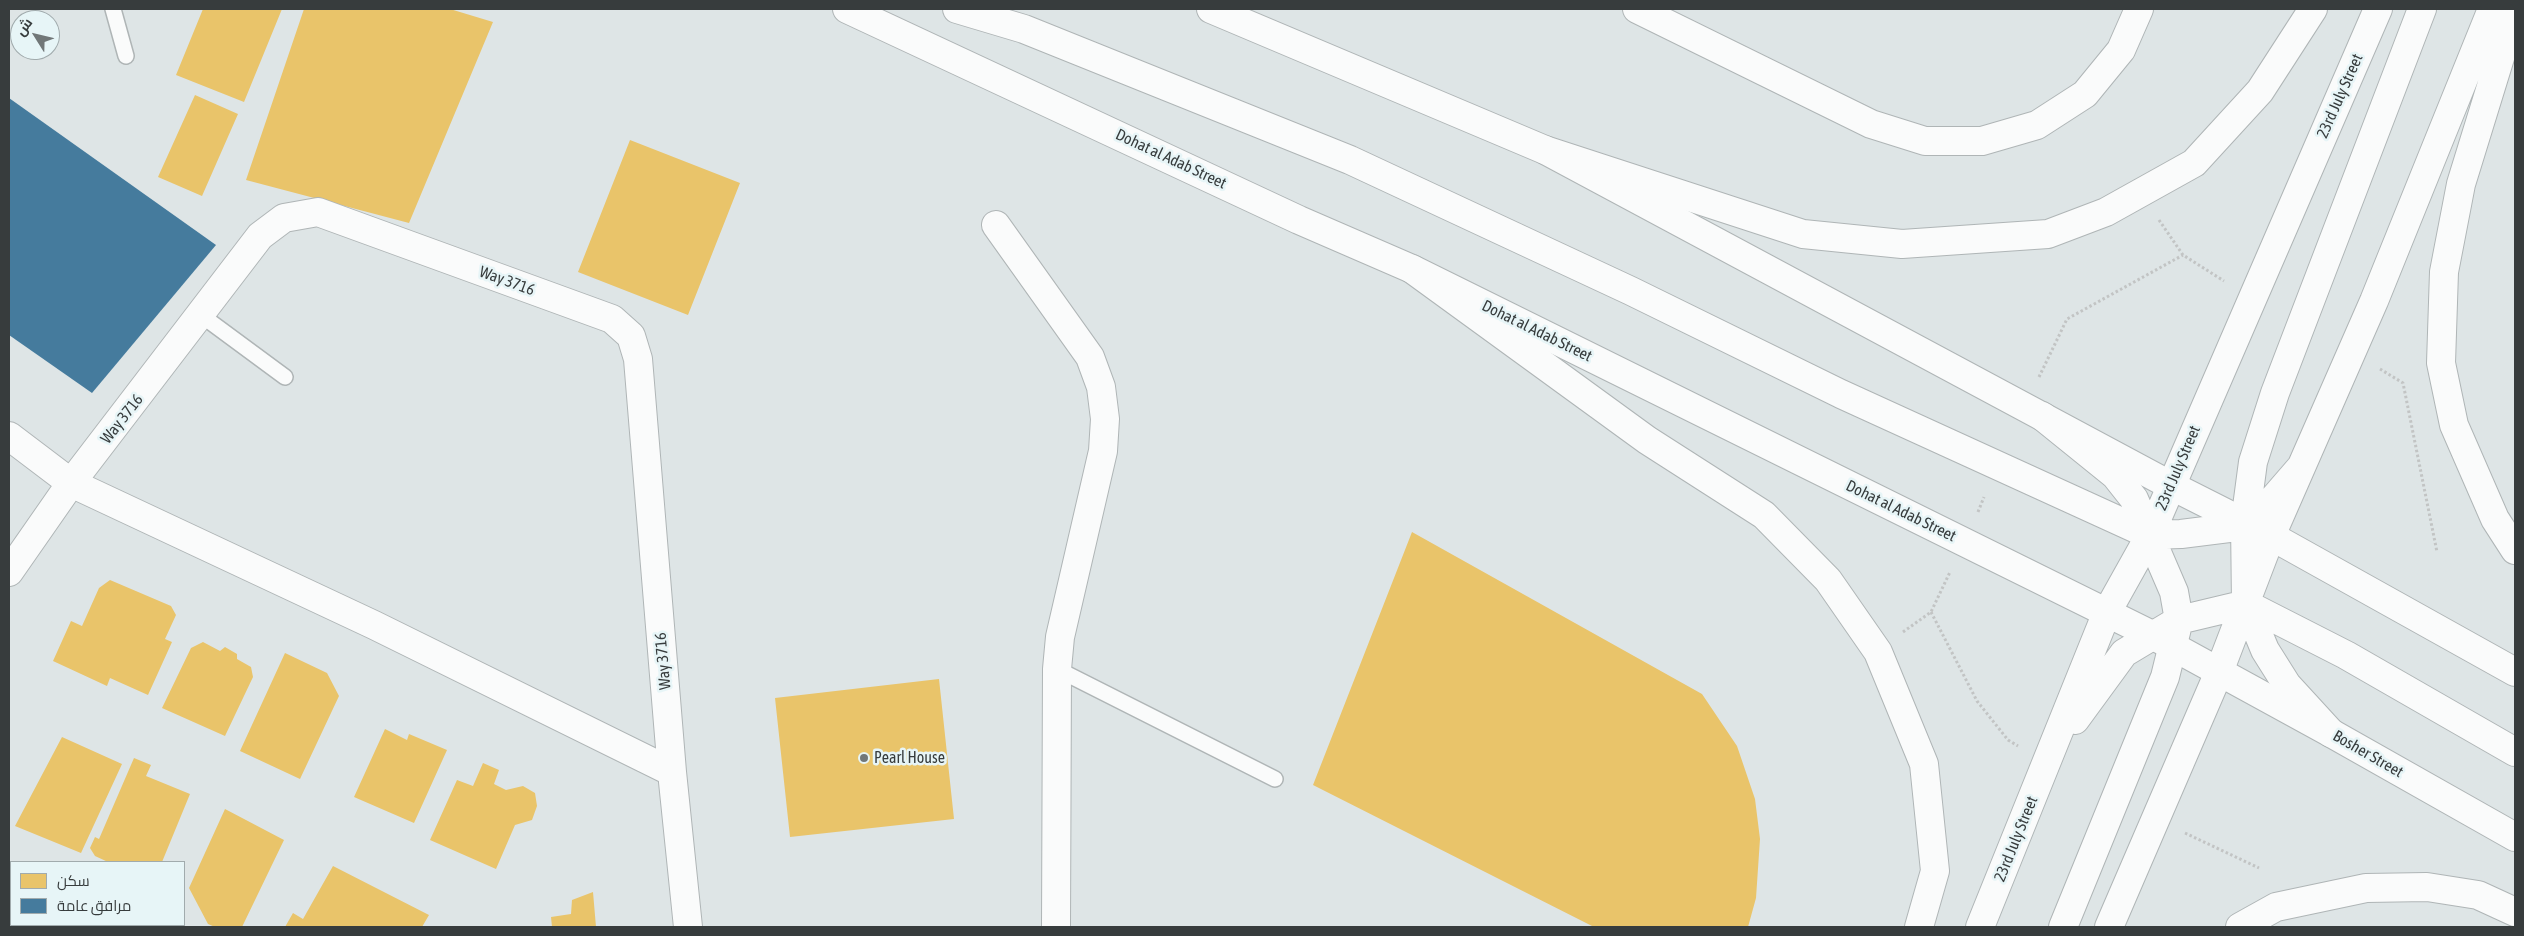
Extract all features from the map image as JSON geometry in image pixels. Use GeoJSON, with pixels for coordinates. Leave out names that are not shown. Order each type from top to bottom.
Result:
{"type":"FeatureCollection","features":[{"type":"Feature","properties":{"kind":"main road","name":"Dohat al Adab Street"},"geometry":{"type":"LineString","coordinates":[[847,9],[1300,220],[1412,270],[2106,612],[2162,640],[2219,672]]}},
{"type":"Feature","properties":{"kind":"main road"},"geometry":{"type":"LineString","coordinates":[[957,9],[1024,29],[1350,160],[1630,290],[1841,394],[2150,535],[2191,533],[2229,528],[2245,522],[2269,504],[2301,467]]}},
{"type":"Feature","properties":{"kind":"main road"},"geometry":{"type":"LineString","coordinates":[[1211,9],[1544,150],[1804,234],[1902,244],[2048,234],[2106,212],[2194,163],[2260,91],[2313,9]]}},
{"type":"Feature","properties":{"kind":"main road"},"geometry":{"type":"LineString","coordinates":[[1637,9],[1871,124],[1926,141],[1982,141],[2037,125],[2084,94],[2121,50],[2139,9]]}},
{"type":"Feature","properties":{"kind":"main road","name":"23rd July Street"},"geometry":{"type":"LineString","coordinates":[[1980,927],[2054,748],[2106,612],[2150,535],[2170,485],[2378,9]]}},
{"type":"Feature","properties":{"kind":"main road"},"geometry":{"type":"LineString","coordinates":[[2331,732],[2287,685],[2265,650],[2246,604],[2245,522],[2253,462],[2275,392],[2422,9]]}},
{"type":"Feature","properties":{"kind":"main road"},"geometry":{"type":"LineString","coordinates":[[2109,927],[2219,672],[2271,536],[2374,300],[2492,9]]}},
{"type":"Feature","properties":{"kind":"main road"},"geometry":{"type":"LineString","coordinates":[[2515,9],[2460,184],[2444,272],[2441,362],[2454,425],[2495,519],[2515,550]]}},
{"type":"Feature","properties":{"kind":"main road"},"geometry":{"type":"LineString","coordinates":[[1544,150],[2170,485],[2245,522],[2515,672]]}},
{"type":"Feature","properties":{"kind":"main road","name":"Way 3716"},"geometry":{"type":"LineString","coordinates":[[9,572],[71,483],[260,236],[284,218],[318,212],[612,319],[631,336],[638,359],[672,772],[688,927]]}},
{"type":"Feature","properties":{"kind":"main road"},"geometry":{"type":"LineString","coordinates":[[996,225],[1090,357],[1102,395],[1105,419],[1103,451],[1067,598],[1060,637],[1057,669],[1056,927]]}},
{"type":"Feature","properties":{"kind":"main road"},"geometry":{"type":"LineString","coordinates":[[1412,270],[1647,440],[1764,515],[1828,580],[1878,652],[1924,764],[1935,871],[1919,927]]}},
{"type":"Feature","properties":{"kind":"main road"},"geometry":{"type":"LineString","coordinates":[[2042,416],[2115,475],[2134,499],[2174,592],[2179,620]]}},
{"type":"Feature","properties":{"kind":"main road"},"geometry":{"type":"LineString","coordinates":[[9,436],[71,483],[374,625],[672,772]]}},
{"type":"Feature","properties":{"kind":"main road"},"geometry":{"type":"LineString","coordinates":[[2054,748],[2124,653],[2162,640],[2179,620],[2246,604],[2346,654],[2515,752]]}},
{"type":"Feature","properties":{"kind":"main road"},"geometry":{"type":"LineString","coordinates":[[2063,927],[2165,677],[2162,640]]}},
{"type":"Feature","properties":{"kind":"main road","name":"Bosher Street"},"geometry":{"type":"LineString","coordinates":[[2219,672],[2331,732],[2515,837]]}},
{"type":"Feature","properties":{"kind":"main road"},"geometry":{"type":"LineString","coordinates":[[2240,927],[2276,907],[2366,888],[2427,887],[2478,895],[2515,912]]}},
{"type":"Feature","properties":{"kind":"lane"},"geometry":{"type":"LineString","coordinates":[[113,9],[126,56]]}},
{"type":"Feature","properties":{"kind":"lane"},"geometry":{"type":"LineString","coordinates":[[201,315],[285,377]]}},
{"type":"Feature","properties":{"kind":"lane"},"geometry":{"type":"LineString","coordinates":[[1057,669],[1275,779]]}},
{"type":"Feature","properties":{"kind":"lane"},"geometry":{"type":"LineString","coordinates":[[2513,927],[2515,920]]}},
{"type":"Feature","properties":{"kind":"building: سكن"},"geometry":{"type":"Polygon","coordinates":[[[203,9],[282,9],[244,102],[176,75],[203,9]]]}},
{"type":"Feature","properties":{"kind":"building: سكن"},"geometry":{"type":"Polygon","coordinates":[[[304,9],[450,9],[493,22],[409,223],[246,180],[304,9]]]}},
{"type":"Feature","properties":{"kind":"building: سكن"},"geometry":{"type":"Polygon","coordinates":[[[195,95],[238,114],[202,196],[158,177],[195,95]]]}},
{"type":"Feature","properties":{"kind":"building: سكن"},"geometry":{"type":"Polygon","coordinates":[[[630,140],[740,183],[688,315],[578,272],[630,140]]]}},
{"type":"Feature","properties":{"kind":"building: سكن"},"geometry":{"type":"Polygon","coordinates":[[[1412,532],[1702,694],[1737,746],[1755,799],[1760,839],[1756,898],[1748,927],[1594,927],[1313,785],[1412,532]]]}},
{"type":"Feature","properties":{"kind":"building: سكن"},"geometry":{"type":"Polygon","coordinates":[[[110,580],[171,606],[176,615],[165,639],[172,642],[148,695],[110,678],[107,686],[53,661],[71,621],[82,626],[99,588],[110,580]]]}},
{"type":"Feature","properties":{"kind":"building: سكن"},"geometry":{"type":"Polygon","coordinates":[[[203,642],[220,651],[225,647],[237,654],[237,659],[251,667],[253,677],[225,736],[162,708],[191,648],[203,642]]]}},
{"type":"Feature","properties":{"kind":"building: سكن"},"geometry":{"type":"Polygon","coordinates":[[[285,653],[327,673],[339,696],[300,779],[240,751],[285,653]]]}},
{"type":"Feature","properties":{"kind":"building: سكن","name":"Pearl House"},"geometry":{"type":"Polygon","coordinates":[[[939,679],[954,819],[790,837],[775,698],[939,679]]]}},
{"type":"Feature","properties":{"kind":"building: سكن"},"geometry":{"type":"Polygon","coordinates":[[[385,729],[407,740],[409,734],[447,750],[414,823],[354,797],[385,729]]]}},
{"type":"Feature","properties":{"kind":"building: سكن"},"geometry":{"type":"Polygon","coordinates":[[[62,737],[122,764],[81,853],[15,826],[62,737]]]}},
{"type":"Feature","properties":{"kind":"building: سكن"},"geometry":{"type":"Polygon","coordinates":[[[134,758],[151,765],[146,776],[190,794],[162,861],[106,861],[95,856],[90,848],[95,837],[99,839],[134,758]]]}},
{"type":"Feature","properties":{"kind":"building: سكن"},"geometry":{"type":"Polygon","coordinates":[[[483,763],[499,770],[494,784],[506,790],[523,786],[535,793],[537,806],[532,820],[515,825],[496,869],[430,840],[457,780],[473,786],[483,763]]]}},
{"type":"Feature","properties":{"kind":"building: سكن"},"geometry":{"type":"Polygon","coordinates":[[[225,809],[284,840],[242,927],[215,927],[208,924],[189,888],[225,809]]]}},
{"type":"Feature","properties":{"kind":"building: سكن"},"geometry":{"type":"Polygon","coordinates":[[[333,866],[429,915],[422,927],[285,927],[293,913],[303,919],[333,866]]]}},
{"type":"Feature","properties":{"kind":"building: سكن"},"geometry":{"type":"Polygon","coordinates":[[[593,892],[596,927],[552,927],[551,917],[571,914],[572,900],[593,892]]]}},
{"type":"Feature","properties":{"kind":"building: مرافق عامة"},"geometry":{"type":"Polygon","coordinates":[[[9,98],[216,245],[92,393],[9,335],[9,98]]]}},
{"type":"Feature","properties":{"kind":"place","name":"Pearl House"},"geometry":{"type":"Point","coordinates":[864,758]}}]}
